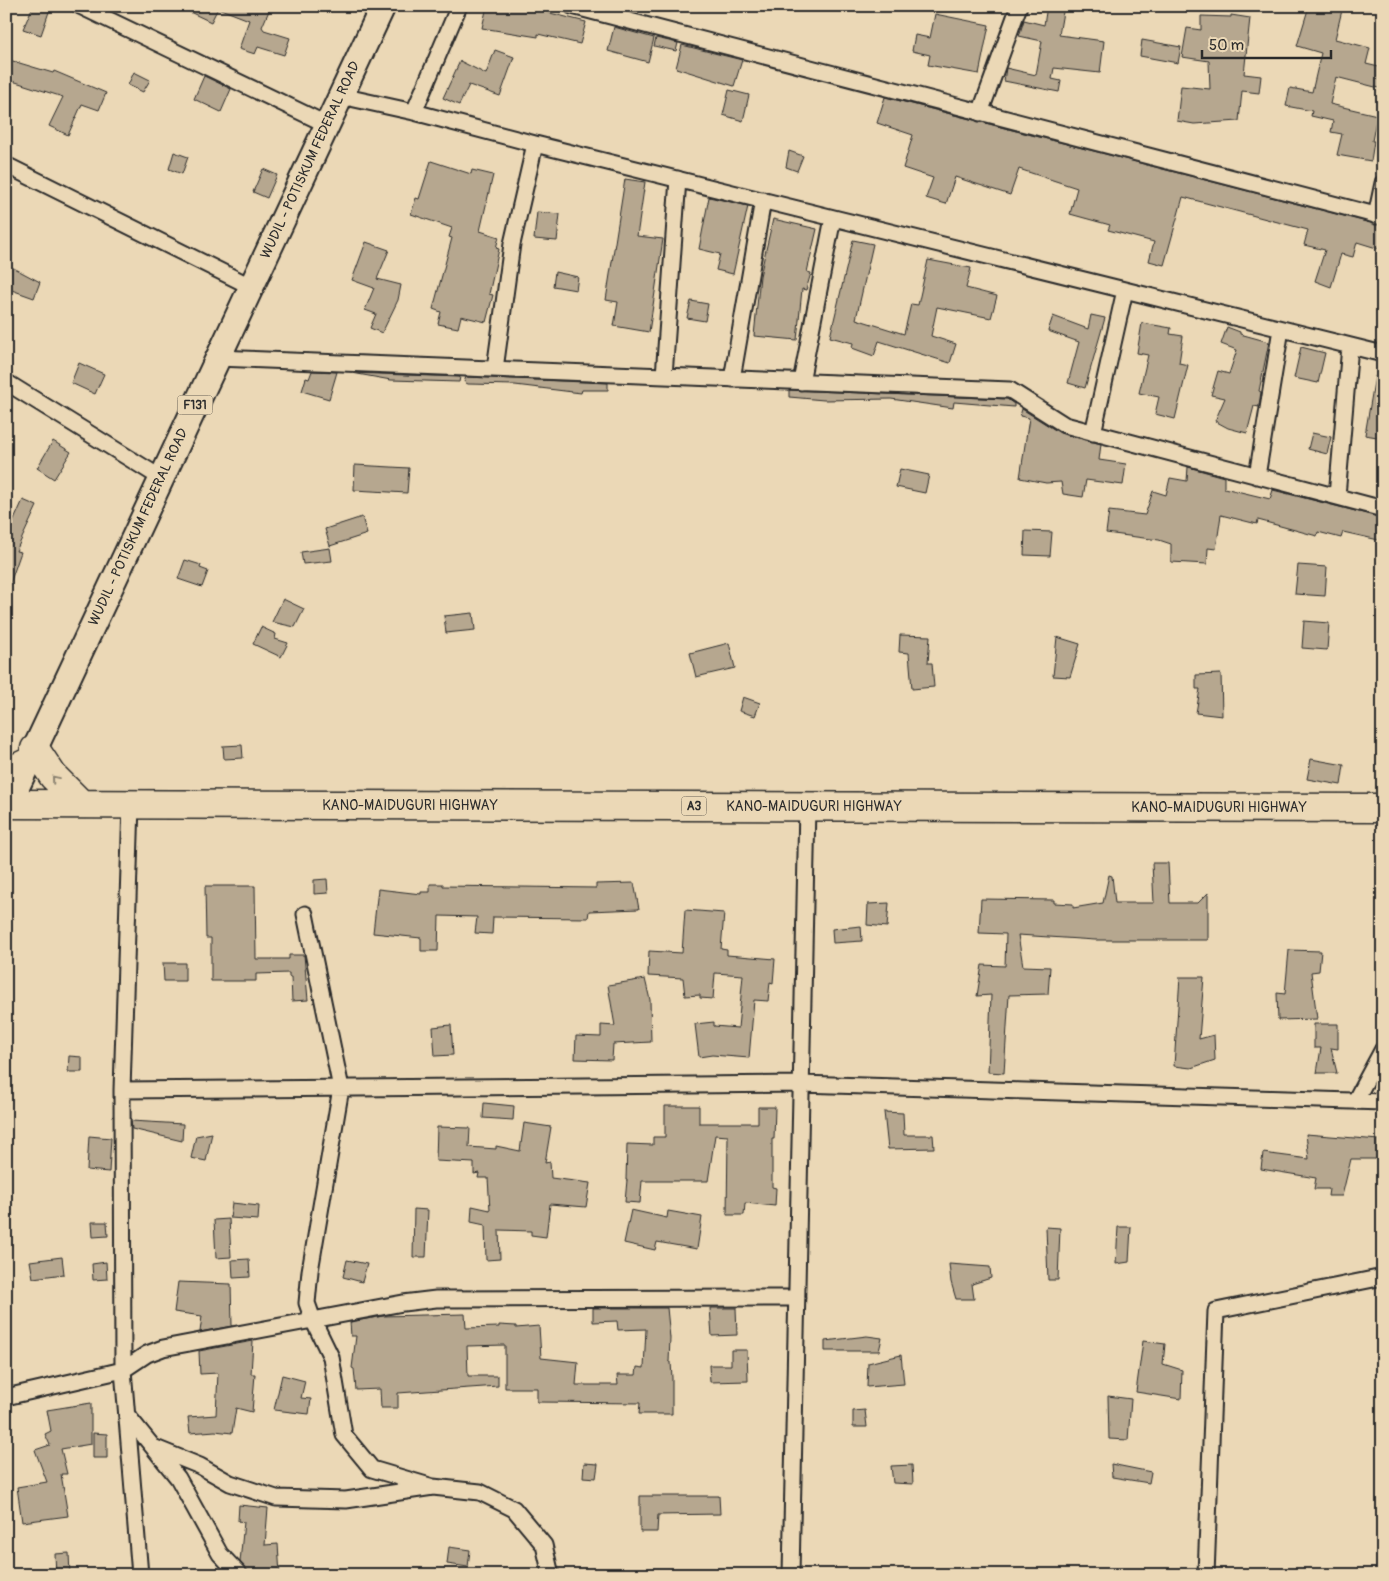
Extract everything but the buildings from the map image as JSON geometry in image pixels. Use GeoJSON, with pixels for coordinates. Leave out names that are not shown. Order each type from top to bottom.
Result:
{"type":"FeatureCollection","features":[{"type":"Feature","properties":{"kind":"highway"},"geometry":{"type":"LineString","coordinates":[[23,762],[52,776],[81,804]]}},
{"type":"Feature","properties":{"kind":"highway","name":"KANO-MAIDUGURI HIGHWAY"},"geometry":{"type":"LineString","coordinates":[[8,804],[1383,808]]}},
{"type":"Feature","properties":{"kind":"main road","name":"WUDIL - POTISKUM FEDERAL ROAD"},"geometry":{"type":"LineString","coordinates":[[8,804],[23,762],[161,478],[383,6]]}},
{"type":"Feature","properties":{"kind":"street"},"geometry":{"type":"LineString","coordinates":[[80,6],[328,124]]}},
{"type":"Feature","properties":{"kind":"street"},"geometry":{"type":"LineString","coordinates":[[414,112],[459,6]]}},
{"type":"Feature","properties":{"kind":"street"},"geometry":{"type":"LineString","coordinates":[[572,6],[1379,216],[1383,183]]}},
{"type":"Feature","properties":{"kind":"street"},"geometry":{"type":"LineString","coordinates":[[980,113],[1019,6]]}},
{"type":"Feature","properties":{"kind":"street"},"geometry":{"type":"LineString","coordinates":[[340,96],[414,112],[678,180],[1383,354]]}},
{"type":"Feature","properties":{"kind":"street"},"geometry":{"type":"LineString","coordinates":[[495,369],[512,244],[535,144]]}},
{"type":"Feature","properties":{"kind":"street"},"geometry":{"type":"LineString","coordinates":[[6,165],[250,286]]}},
{"type":"Feature","properties":{"kind":"street"},"geometry":{"type":"LineString","coordinates":[[664,376],[678,180]]}},
{"type":"Feature","properties":{"kind":"street"},"geometry":{"type":"LineString","coordinates":[[732,379],[763,200]]}},
{"type":"Feature","properties":{"kind":"street"},"geometry":{"type":"LineString","coordinates":[[802,382],[833,218]]}},
{"type":"Feature","properties":{"kind":"street"},"geometry":{"type":"LineString","coordinates":[[1093,433],[1125,290]]}},
{"type":"Feature","properties":{"kind":"street"},"geometry":{"type":"LineString","coordinates":[[1258,476],[1281,329]]}},
{"type":"Feature","properties":{"kind":"street"},"geometry":{"type":"LineString","coordinates":[[1337,496],[1350,346]]}},
{"type":"Feature","properties":{"kind":"street"},"geometry":{"type":"LineString","coordinates":[[217,358],[1010,390],[1065,426],[1383,508]]}},
{"type":"Feature","properties":{"kind":"street"},"geometry":{"type":"LineString","coordinates":[[6,382],[161,478]]}},
{"type":"Feature","properties":{"kind":"street"},"geometry":{"type":"LineString","coordinates":[[131,804],[122,1090],[123,1370],[140,1575]]}},
{"type":"Feature","properties":{"kind":"street"},"geometry":{"type":"LineString","coordinates":[[791,1575],[807,806]]}},
{"type":"Feature","properties":{"kind":"street"},"geometry":{"type":"LineString","coordinates":[[304,914],[341,1088],[310,1271],[307,1303],[312,1320],[331,1357],[344,1435],[372,1469],[434,1487],[480,1492],[514,1509],[544,1545],[551,1575]]}},
{"type":"Feature","properties":{"kind":"street"},"geometry":{"type":"LineString","coordinates":[[1355,1101],[1383,1049]]}},
{"type":"Feature","properties":{"kind":"street"},"geometry":{"type":"LineString","coordinates":[[122,1090],[801,1084],[1383,1102]]}},
{"type":"Feature","properties":{"kind":"street"},"geometry":{"type":"LineString","coordinates":[[1206,1575],[1216,1311],[1383,1277]]}},
{"type":"Feature","properties":{"kind":"street"},"geometry":{"type":"LineString","coordinates":[[6,1397],[123,1370],[147,1354],[163,1348],[436,1299],[797,1298]]}},
{"type":"Feature","properties":{"kind":"street"},"geometry":{"type":"LineString","coordinates":[[127,1415],[178,1478],[220,1554],[240,1575]]}},
{"type":"Feature","properties":{"kind":"street"},"geometry":{"type":"LineString","coordinates":[[153,1447],[200,1466],[230,1483],[276,1498],[346,1500],[434,1487]]}}]}
